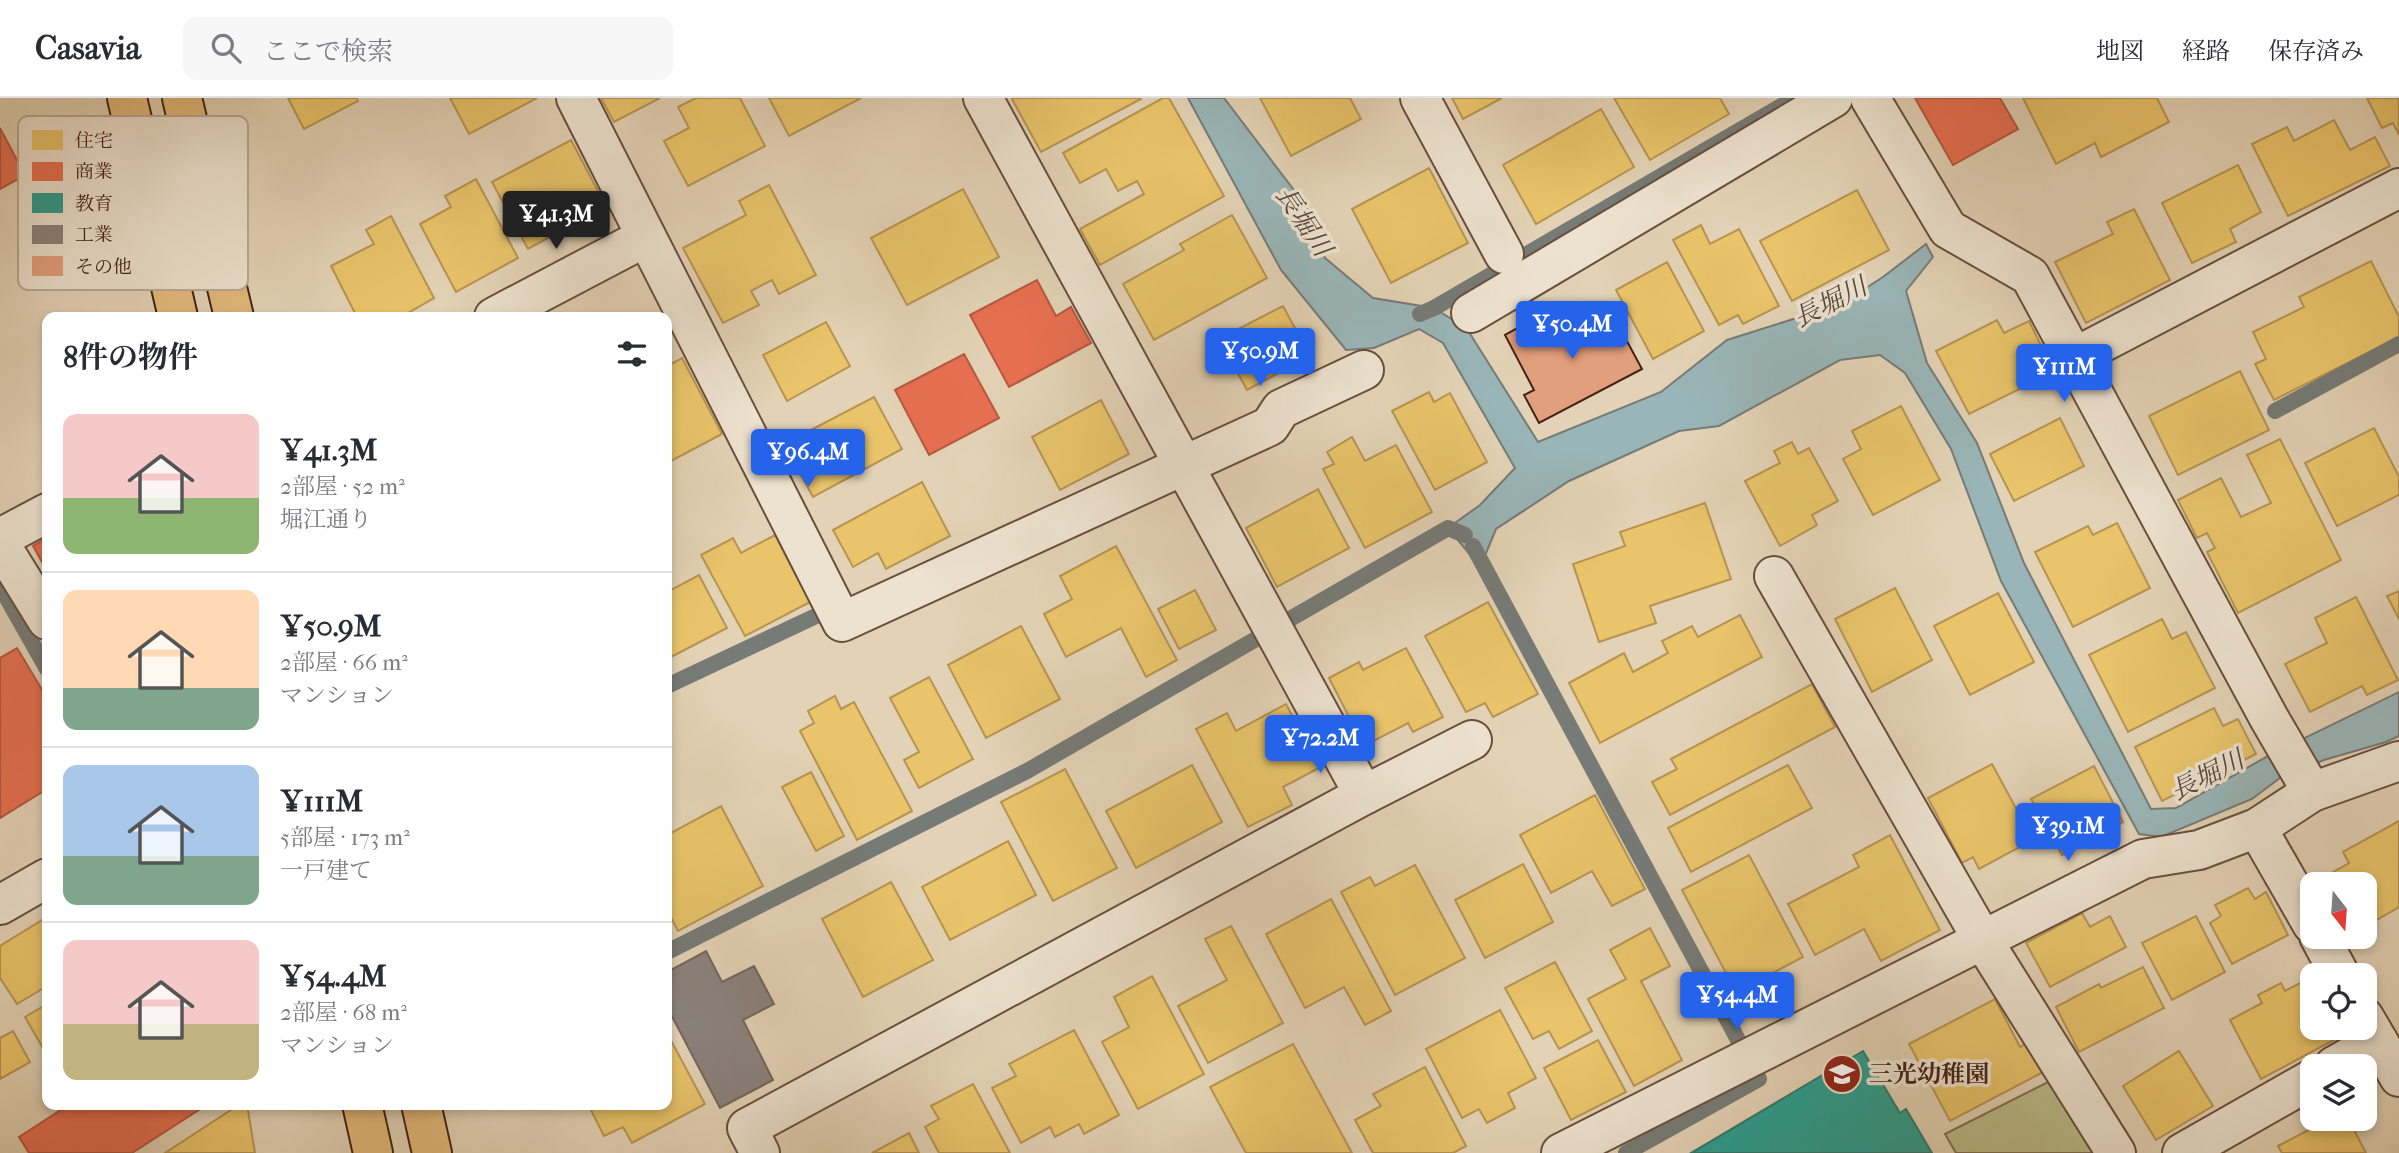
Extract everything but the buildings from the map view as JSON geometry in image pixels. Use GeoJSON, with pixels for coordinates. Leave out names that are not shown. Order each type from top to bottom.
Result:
{"type":"FeatureCollection","features":[{"type":"Feature","properties":{"kind":"highway"},"geometry":{"type":"LineString","coordinates":[[127,98],[131,116]]}},
{"type":"Feature","properties":{"kind":"highway"},"geometry":{"type":"LineString","coordinates":[[182,98],[186,116]]}},
{"type":"Feature","properties":{"kind":"highway"},"geometry":{"type":"LineString","coordinates":[[172,290],[177,312]]}},
{"type":"Feature","properties":{"kind":"highway"},"geometry":{"type":"LineString","coordinates":[[228,290],[233,312]]}},
{"type":"Feature","properties":{"kind":"highway"},"geometry":{"type":"LineString","coordinates":[[363,1110],[373,1153]]}},
{"type":"Feature","properties":{"kind":"highway"},"geometry":{"type":"LineString","coordinates":[[422,1110],[432,1153]]}},
{"type":"Feature","properties":{"kind":"street"},"geometry":{"type":"LineString","coordinates":[[576,98],[842,622],[1270,426],[1281,409],[1364,370]]}},
{"type":"Feature","properties":{"kind":"street"},"geometry":{"type":"LineString","coordinates":[[983,98],[1364,795]]}},
{"type":"Feature","properties":{"kind":"street"},"geometry":{"type":"LineString","coordinates":[[1420,98],[1504,254]]}},
{"type":"Feature","properties":{"kind":"street"},"geometry":{"type":"LineString","coordinates":[[1471,313],[1833,98]]}},
{"type":"Feature","properties":{"kind":"street"},"geometry":{"type":"LineString","coordinates":[[1870,98],[1948,229],[2030,276],[2269,718],[2312,792]]}},
{"type":"Feature","properties":{"kind":"street"},"geometry":{"type":"LineString","coordinates":[[2073,358],[2399,188]]}},
{"type":"Feature","properties":{"kind":"street"},"geometry":{"type":"LineString","coordinates":[[504,312],[646,237]]}},
{"type":"Feature","properties":{"kind":"street"},"geometry":{"type":"LineString","coordinates":[[0,538],[42,516]]}},
{"type":"Feature","properties":{"kind":"street"},"geometry":{"type":"LineString","coordinates":[[0,544],[42,612]]}},
{"type":"Feature","properties":{"kind":"street"},"geometry":{"type":"LineString","coordinates":[[1774,576],[1982,939],[2116,1153]]}},
{"type":"Feature","properties":{"kind":"street"},"geometry":{"type":"LineString","coordinates":[[760,1153],[747,1128],[1364,795],[1472,740]]}},
{"type":"Feature","properties":{"kind":"street"},"geometry":{"type":"LineString","coordinates":[[1561,1153],[2143,859],[2199,850],[2257,828],[2312,792],[2399,761]]}},
{"type":"Feature","properties":{"kind":"street"},"geometry":{"type":"LineString","coordinates":[[2257,828],[2300,903]]}},
{"type":"Feature","properties":{"kind":"street"},"geometry":{"type":"LineString","coordinates":[[0,905],[42,881]]}},
{"type":"Feature","properties":{"kind":"street"},"geometry":{"type":"LineString","coordinates":[[2377,1039],[2399,1077]]}},
{"type":"Feature","properties":{"kind":"street"},"geometry":{"type":"LineString","coordinates":[[2346,1054],[2360,1040]]}},
{"type":"Feature","properties":{"kind":"street"},"geometry":{"type":"LineString","coordinates":[[2182,1153],[2300,1086]]}},
{"type":"Feature","properties":{"kind":"green space"},"geometry":{"type":"Polygon","coordinates":[[[2052,1080],[2096,1153],[1956,1153],[1945,1134],[2052,1080]]]}},
{"type":"Feature","properties":{"kind":"water","name":"長堀川"},"geometry":{"type":"Polygon","coordinates":[[[1188,98],[1224,98],[1306,206],[1325,258],[1373,298],[1434,308],[1467,329],[1538,442],[1661,392],[1727,340],[1841,304],[1883,277],[1926,244],[1933,257],[1906,291],[1927,363],[1977,443],[2024,563],[2151,809],[2176,808],[2268,756],[2399,692],[2399,736],[2324,760],[2280,778],[2252,799],[2161,837],[2139,834],[2001,581],[1951,449],[1905,373],[1880,355],[1840,360],[1719,426],[1679,431],[1569,481],[1496,529],[1482,563],[1471,556],[1448,528],[1480,505],[1515,468],[1443,343],[1419,329],[1374,348],[1346,350],[1281,270],[1188,98]]]}},
{"type":"Feature","properties":{"kind":"waterway"},"geometry":{"type":"LineString","coordinates":[[1420,314],[1795,98]]}},
{"type":"Feature","properties":{"kind":"waterway"},"geometry":{"type":"LineString","coordinates":[[2275,411],[2399,344]]}},
{"type":"Feature","properties":{"kind":"waterway"},"geometry":{"type":"LineString","coordinates":[[1290,619],[1448,528],[1465,535]]}},
{"type":"Feature","properties":{"kind":"waterway"},"geometry":{"type":"LineString","coordinates":[[1473,546],[1759,1079],[1626,1153]]}},
{"type":"Feature","properties":{"kind":"waterway"},"geometry":{"type":"LineString","coordinates":[[0,586],[42,660]]}},
{"type":"Feature","properties":{"kind":"waterway"},"geometry":{"type":"LineString","coordinates":[[672,684],[816,616]]}},
{"type":"Feature","properties":{"kind":"waterway"},"geometry":{"type":"LineString","coordinates":[[672,949],[1027,771],[1256,639]]}},
{"type":"Feature","properties":{"kind":"place","name":"三光幼稚園"},"geometry":{"type":"Point","coordinates":[1842,1074]}}]}
